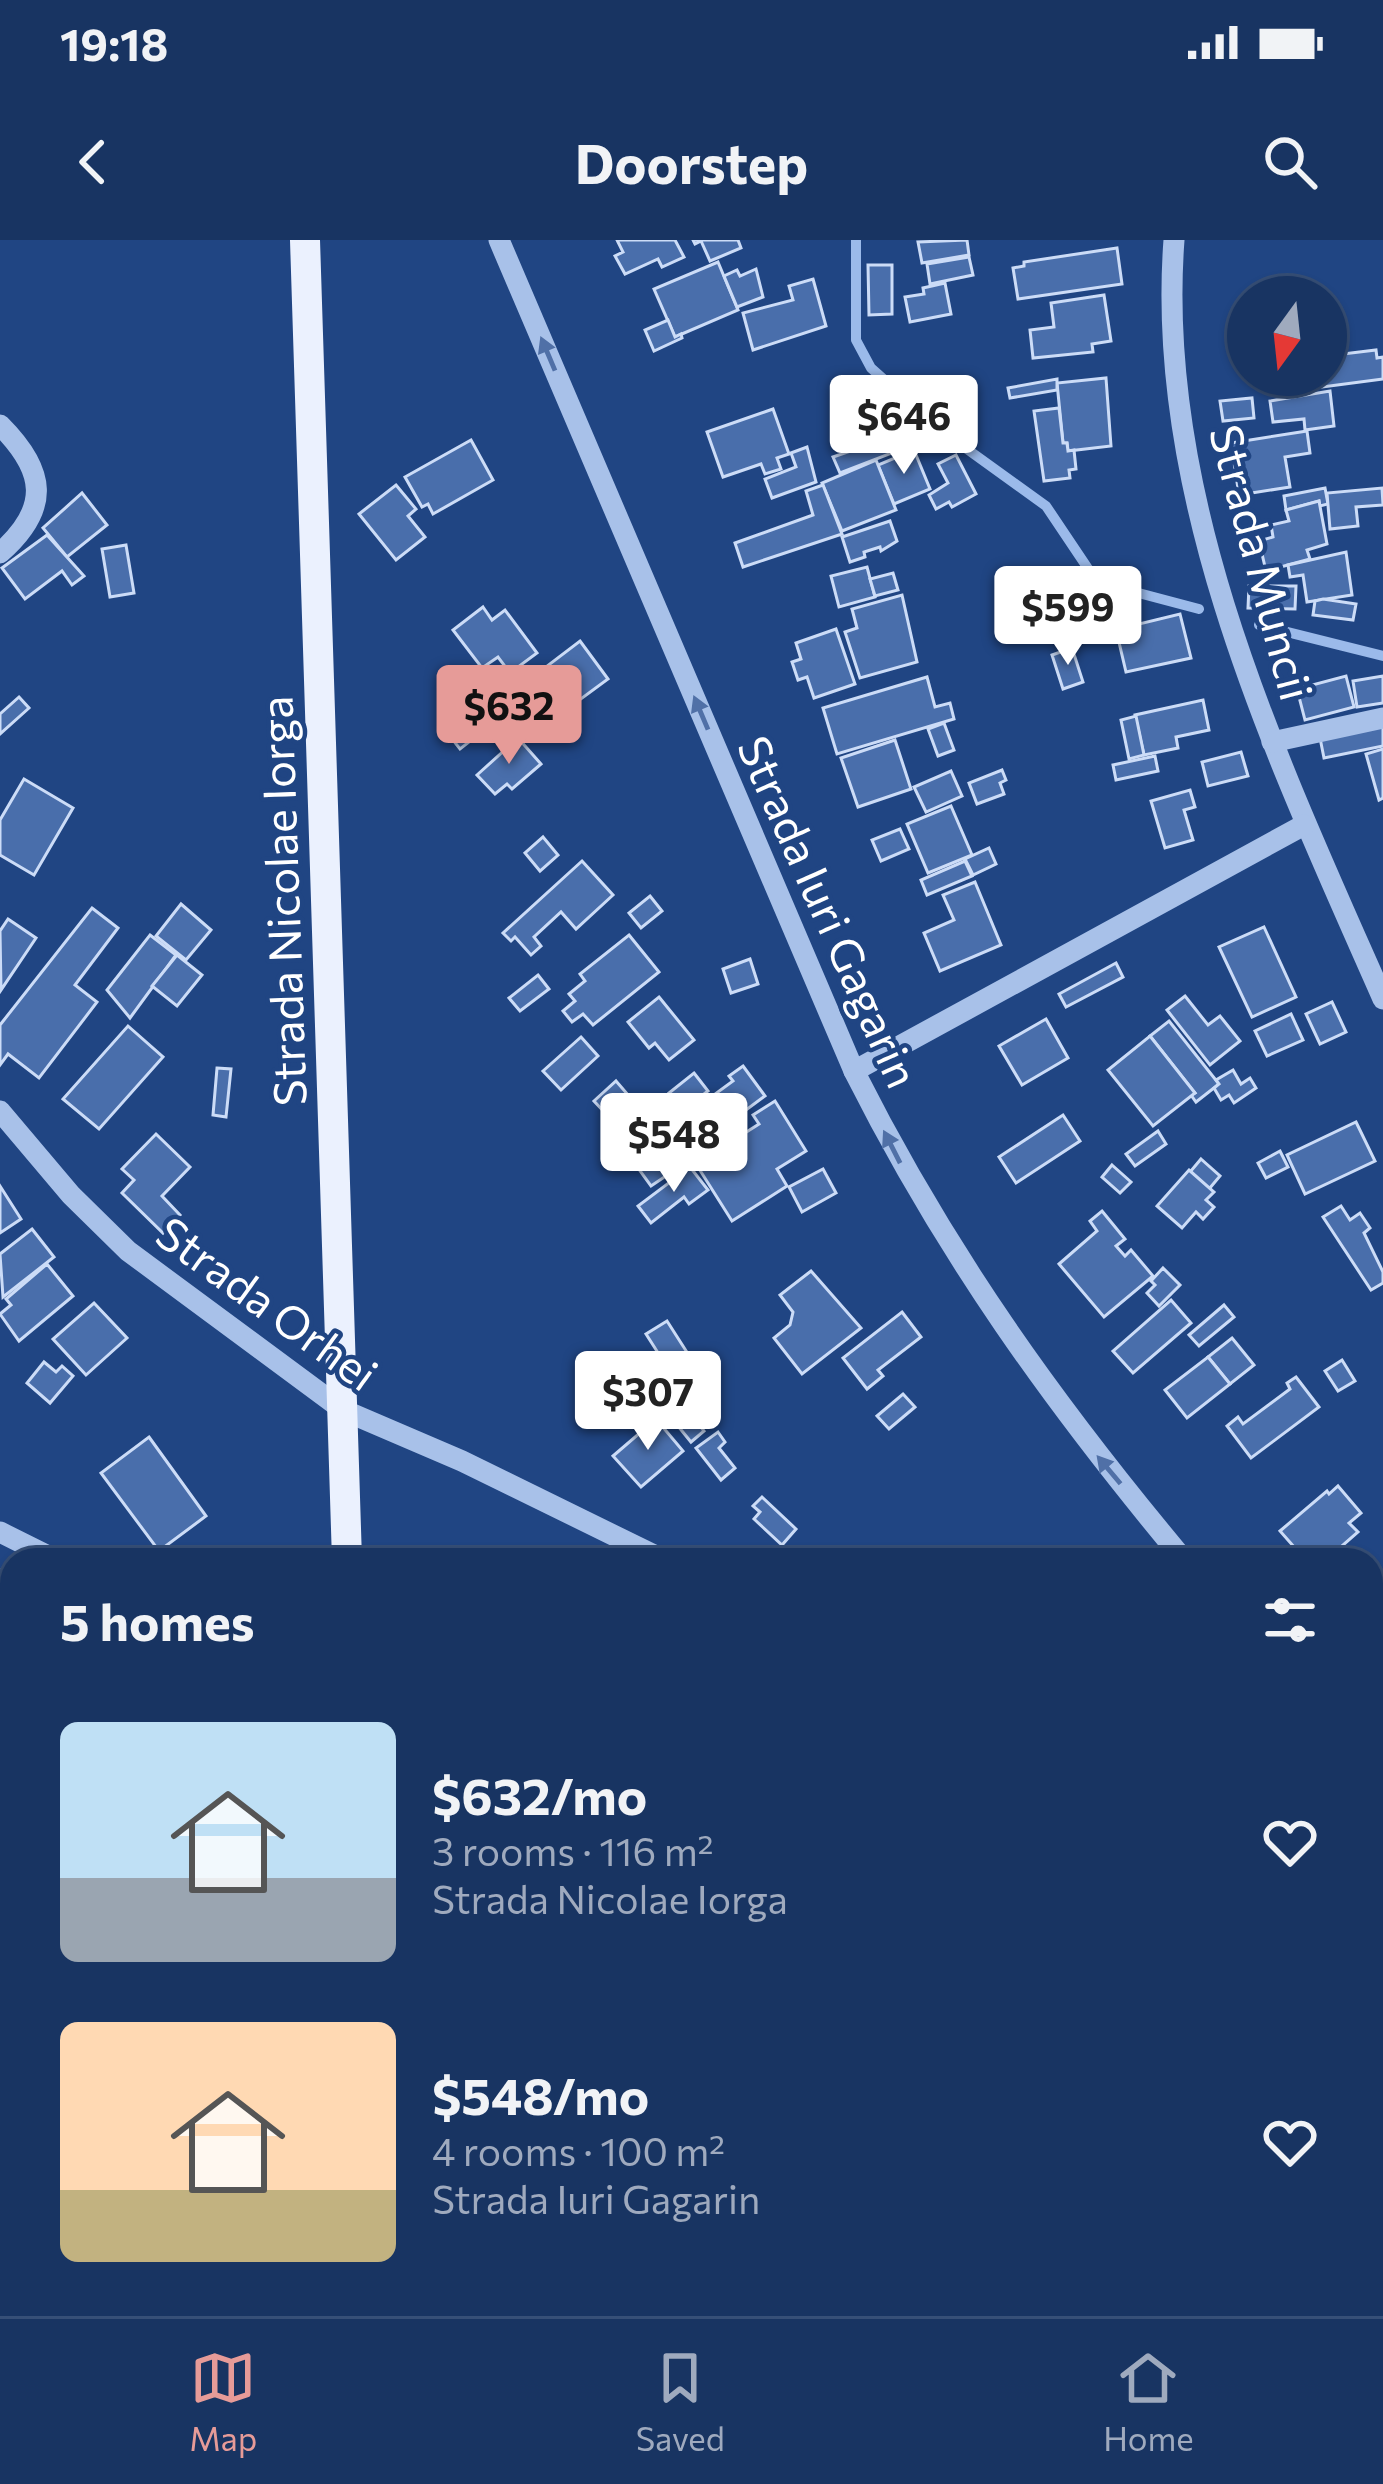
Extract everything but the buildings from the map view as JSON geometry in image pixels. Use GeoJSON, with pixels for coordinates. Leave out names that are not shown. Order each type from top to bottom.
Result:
{"type":"FeatureCollection","features":[{"type":"Feature","properties":{"kind":"main road","name":"Strada Nicolae Iorga"},"geometry":{"type":"LineString","coordinates":[[305,240],[347,1548]]}},
{"type":"Feature","properties":{"kind":"street","name":"Strada Iuri Gagarin"},"geometry":{"type":"LineString","coordinates":[[499,240],[854,1071],[939,1231],[1018,1349],[1090,1448],[1174,1548]]}},
{"type":"Feature","properties":{"kind":"street","name":"Strada Muncii"},"geometry":{"type":"LineString","coordinates":[[1174,240],[1172,336],[1197,497],[1235,641],[1304,825],[1383,999]]}},
{"type":"Feature","properties":{"kind":"street"},"geometry":{"type":"LineString","coordinates":[[0,425],[33,466],[38,483],[28,523],[0,553]]}},
{"type":"Feature","properties":{"kind":"street"},"geometry":{"type":"LineString","coordinates":[[1272,742],[1383,718]]}},
{"type":"Feature","properties":{"kind":"street"},"geometry":{"type":"LineString","coordinates":[[854,1071],[1304,825]]}},
{"type":"Feature","properties":{"kind":"street","name":"Strada Orhei"},"geometry":{"type":"LineString","coordinates":[[0,1111],[71,1195],[128,1251],[343,1410],[462,1461],[640,1548]]}},
{"type":"Feature","properties":{"kind":"street"},"geometry":{"type":"LineString","coordinates":[[0,1532],[32,1548]]}},
{"type":"Feature","properties":{"kind":"waterway"},"geometry":{"type":"LineString","coordinates":[[856,240],[856,340],[871,368],[942,431],[1046,506],[1097,582],[1199,609]]}},
{"type":"Feature","properties":{"kind":"waterway"},"geometry":{"type":"LineString","coordinates":[[1259,625],[1383,656]]}}]}
